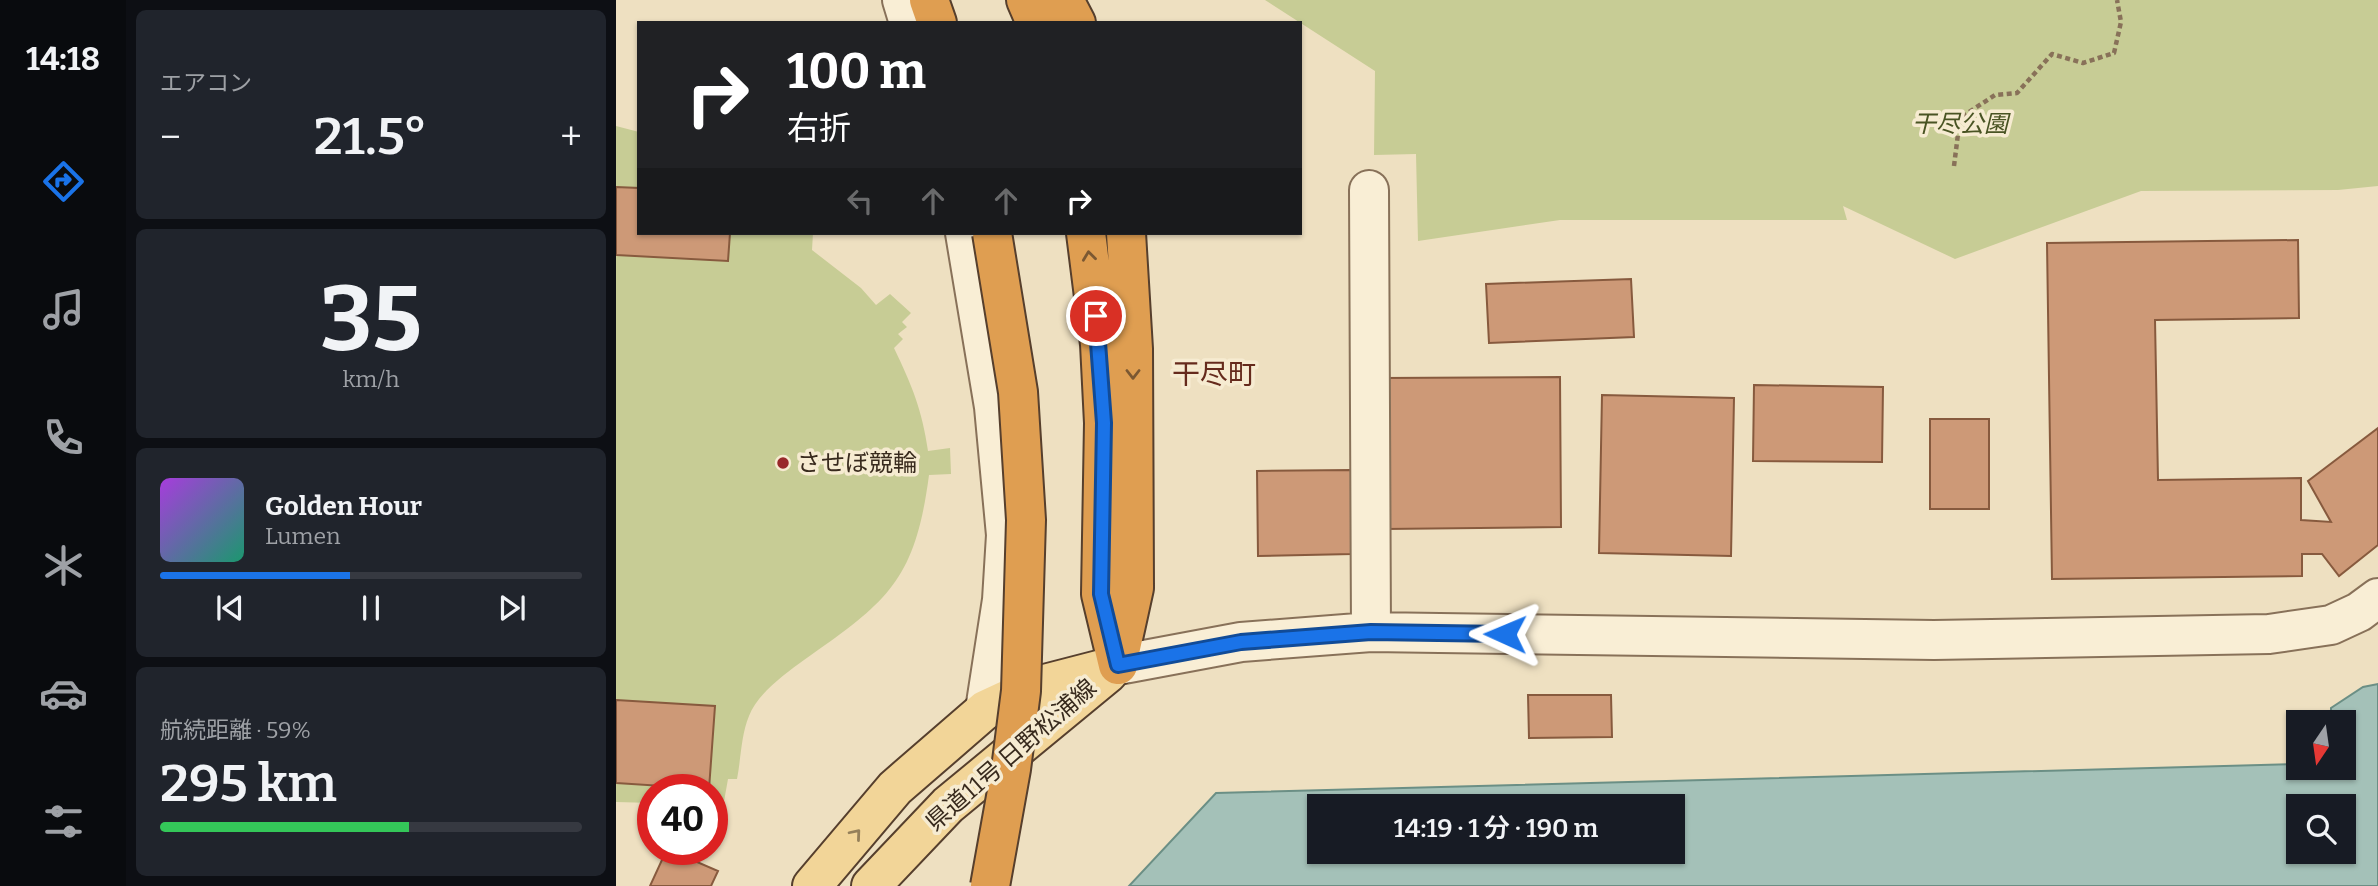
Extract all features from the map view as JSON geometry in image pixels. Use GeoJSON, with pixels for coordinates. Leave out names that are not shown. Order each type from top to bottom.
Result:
{"type":"FeatureCollection","features":[{"type":"Feature","properties":{"kind":"highway"},"geometry":{"type":"LineString","coordinates":[[929,0],[936,21]]}},
{"type":"Feature","properties":{"kind":"highway"},"geometry":{"type":"LineString","coordinates":[[1026,0],[1035,21]]}},
{"type":"Feature","properties":{"kind":"highway"},"geometry":{"type":"LineString","coordinates":[[1064,0],[1075,21]]}},
{"type":"Feature","properties":{"kind":"highway"},"geometry":{"type":"LineString","coordinates":[[990,886],[1011,769],[1021,691],[1026,520],[1018,393],[992,235]]}},
{"type":"Feature","properties":{"kind":"highway"},"geometry":{"type":"LineString","coordinates":[[1086,235],[1100,344],[1104,423],[1101,594],[1118,665]]}},
{"type":"Feature","properties":{"kind":"highway"},"geometry":{"type":"LineString","coordinates":[[1118,665],[1133,588],[1133,349],[1126,235]]}},
{"type":"Feature","properties":{"kind":"main road","name":"県道11号 日野松浦線"},"geometry":{"type":"LineString","coordinates":[[812,886],[895,788],[985,710],[1037,686],[1118,665]]}},
{"type":"Feature","properties":{"kind":"main road","name":"県道11号 日野松浦線"},"geometry":{"type":"LineString","coordinates":[[871,886],[948,805],[1118,665]]}},
{"type":"Feature","properties":{"kind":"street"},"geometry":{"type":"LineString","coordinates":[[902,0],[908,21]]}},
{"type":"Feature","properties":{"kind":"street"},"geometry":{"type":"LineString","coordinates":[[1369,190],[1371,632]]}},
{"type":"Feature","properties":{"kind":"street"},"geometry":{"type":"LineString","coordinates":[[965,235],[993,407],[1006,536],[1002,600],[985,710]]}},
{"type":"Feature","properties":{"kind":"street"},"geometry":{"type":"LineString","coordinates":[[1118,665],[1241,642],[1371,632],[1934,640],[2269,634],[2332,625],[2359,612],[2378,598]]}},
{"type":"Feature","properties":{"kind":"path"},"geometry":{"type":"LineString","coordinates":[[1954,166],[1960,118],[1995,95],[2017,93],[2052,54],[2083,63],[2114,53],[2121,22],[2117,0]]}},
{"type":"Feature","properties":{"kind":"green space","name":"干尽公園"},"geometry":{"type":"Polygon","coordinates":[[[1265,0],[2378,0],[2378,186],[2338,190],[2141,191],[1955,259],[1843,206],[1847,220],[1560,220],[1418,241],[1416,154],[1374,155],[1375,71],[1302,24],[1302,21],[1298,21],[1265,0]]]}},
{"type":"Feature","properties":{"kind":"green space","name":"させぼ競輪"},"geometry":{"type":"Polygon","coordinates":[[[616,126],[637,131],[637,235],[813,235],[812,250],[861,288],[876,305],[890,294],[911,313],[902,322],[907,327],[898,334],[903,339],[894,348],[916,398],[928,451],[950,448],[951,474],[929,475],[915,540],[893,585],[857,621],[789,671],[758,700],[744,731],[737,779],[728,779],[728,774],[637,774],[637,803],[616,802],[616,126]]]}},
{"type":"Feature","properties":{"kind":"water"},"geometry":{"type":"Polygon","coordinates":[[[2378,684],[2378,886],[1129,886],[1216,793],[2286,764],[2286,780],[2356,780],[2356,710],[2331,708],[2363,687],[2378,684]]]}},
{"type":"Feature","properties":{"kind":"building"},"geometry":{"type":"Polygon","coordinates":[[[616,187],[637,188],[637,235],[730,235],[728,261],[616,255],[616,187]]]}},
{"type":"Feature","properties":{"kind":"building"},"geometry":{"type":"Polygon","coordinates":[[[2298,240],[2299,318],[2155,320],[2158,480],[2301,478],[2301,520],[2331,522],[2308,481],[2378,428],[2378,545],[2339,576],[2322,554],[2302,554],[2302,576],[2052,579],[2047,243],[2298,240]]]}},
{"type":"Feature","properties":{"kind":"building"},"geometry":{"type":"Polygon","coordinates":[[[1631,279],[1634,337],[1489,343],[1486,284],[1631,279]]]}},
{"type":"Feature","properties":{"kind":"building"},"geometry":{"type":"Polygon","coordinates":[[[1560,377],[1561,527],[1385,529],[1383,378],[1560,377]]]}},
{"type":"Feature","properties":{"kind":"building"},"geometry":{"type":"Polygon","coordinates":[[[1754,385],[1883,387],[1882,462],[1753,461],[1754,385]]]}},
{"type":"Feature","properties":{"kind":"building"},"geometry":{"type":"Polygon","coordinates":[[[1602,395],[1734,398],[1731,556],[1599,553],[1602,395]]]}},
{"type":"Feature","properties":{"kind":"building"},"geometry":{"type":"Polygon","coordinates":[[[1930,419],[1989,419],[1989,509],[1930,509],[1930,419]]]}},
{"type":"Feature","properties":{"kind":"building"},"geometry":{"type":"Polygon","coordinates":[[[1351,470],[1352,554],[1258,556],[1257,471],[1351,470]]]}},
{"type":"Feature","properties":{"kind":"building"},"geometry":{"type":"Polygon","coordinates":[[[1528,695],[1611,695],[1612,737],[1529,738],[1528,695]]]}},
{"type":"Feature","properties":{"kind":"building"},"geometry":{"type":"Polygon","coordinates":[[[616,700],[715,706],[710,774],[637,774],[637,784],[616,783],[616,700]]]}},
{"type":"Feature","properties":{"kind":"building"},"geometry":{"type":"Polygon","coordinates":[[[660,865],[704,865],[718,871],[711,886],[650,886],[660,865]]]}},
{"type":"Feature","properties":{"kind":"place","name":"させぼ競輪"},"geometry":{"type":"Point","coordinates":[783,463]}},
{"type":"Feature","properties":{"kind":"district","name":"干尽町"},"geometry":{"type":"Point","coordinates":[1214,374]}},
{"type":"Feature","properties":{"kind":"route"},"geometry":{"type":"LineString","coordinates":[[1096,316],[1104,423],[1101,594],[1118,665],[1241,642],[1371,632],[1505,634]]}}]}
